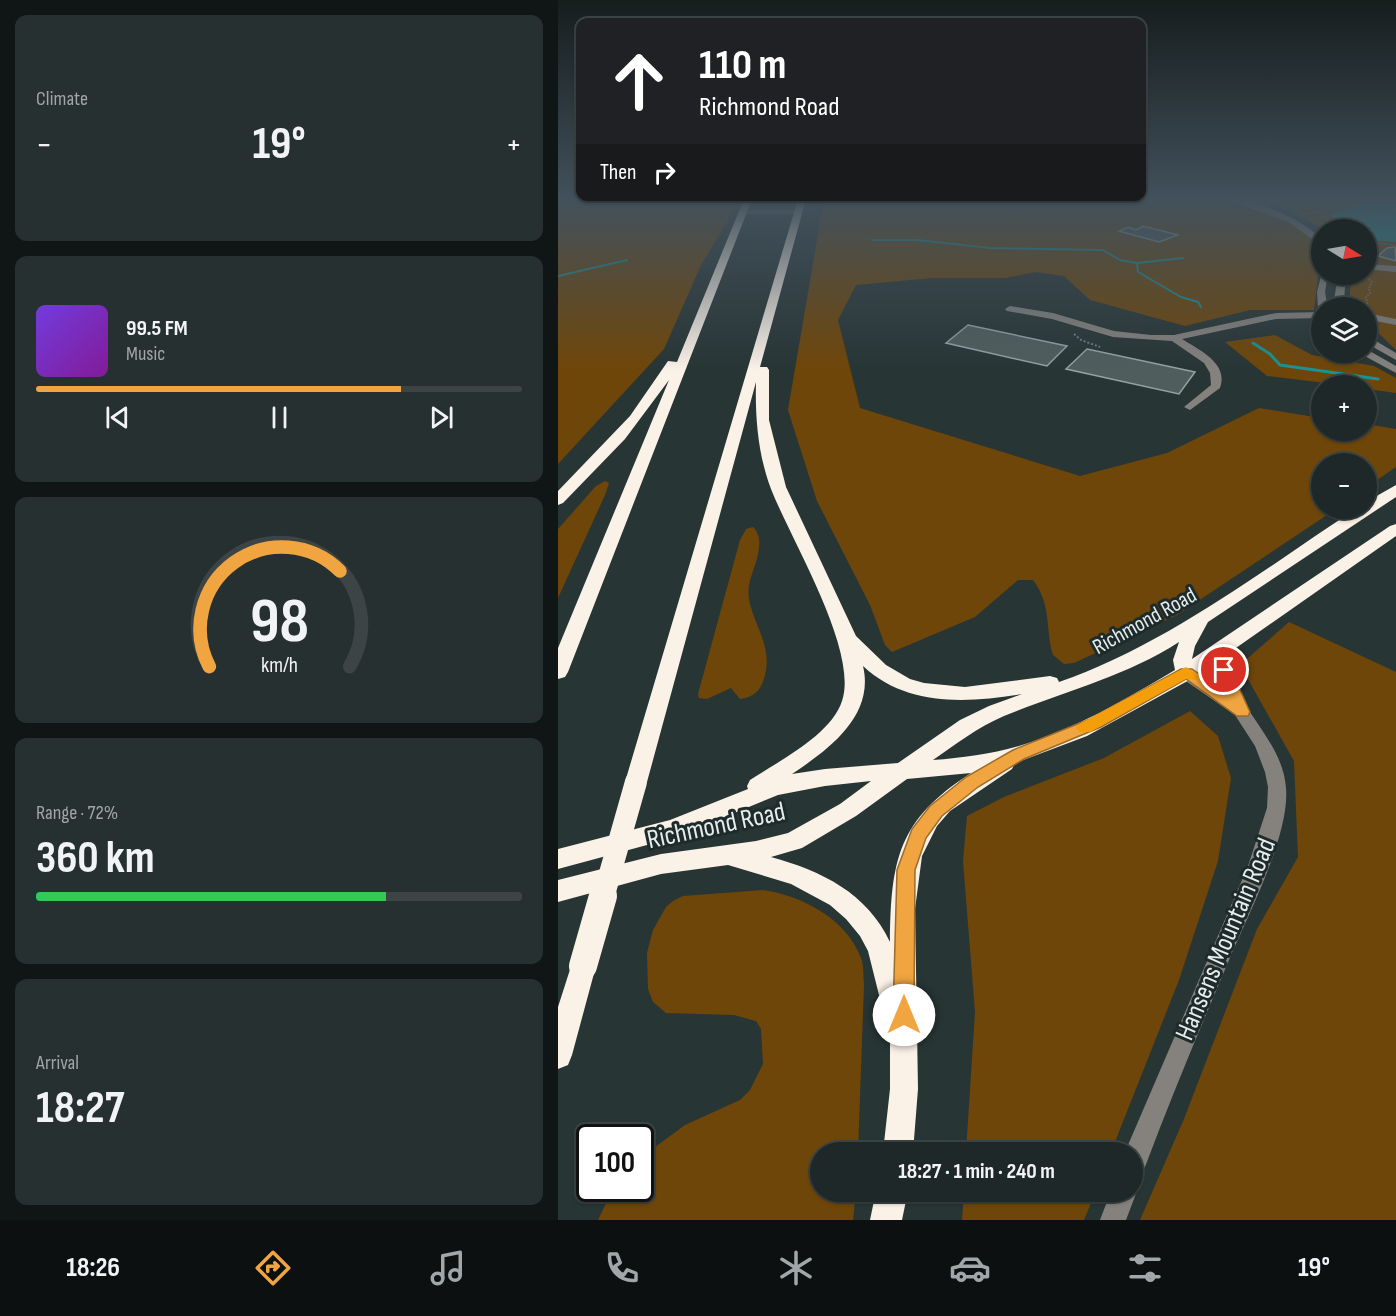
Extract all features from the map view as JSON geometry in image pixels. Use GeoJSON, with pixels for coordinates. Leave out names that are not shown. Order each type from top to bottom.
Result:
{"type":"FeatureCollection","features":[{"type":"Feature","properties":{"kind":"highway"},"geometry":{"type":"LineString","coordinates":[[558,672],[725,256]]}},
{"type":"Feature","properties":{"kind":"highway"},"geometry":{"type":"LineString","coordinates":[[558,1055],[787,256]]}},
{"type":"Feature","properties":{"kind":"highway"},"geometry":{"type":"LineString","coordinates":[[558,500],[652,396],[707,302]]}},
{"type":"Feature","properties":{"kind":"highway"},"geometry":{"type":"LineString","coordinates":[[721,810],[808,753],[828,737],[843,719],[852,702],[856,686],[855,669],[847,637],[778,487],[767,448],[761,403],[763,370],[769,345],[766,331]]}},
{"type":"Feature","properties":{"kind":"highway","name":"Richmond Road"},"geometry":{"type":"LineString","coordinates":[[558,891],[661,864],[756,851],[794,841],[848,810],[967,725],[1096,676],[1145,652],[1201,619],[1302,550],[1396,490]]}},
{"type":"Feature","properties":{"kind":"highway","name":"Richmond Road"},"geometry":{"type":"LineString","coordinates":[[558,859],[663,832],[773,788],[800,781],[977,764],[1018,754],[1096,723],[1186,672],[1221,651],[1396,529]]}},
{"type":"Feature","properties":{"kind":"highway"},"geometry":{"type":"LineString","coordinates":[[1186,672],[1182,657],[1201,619]]}},
{"type":"Feature","properties":{"kind":"highway"},"geometry":{"type":"LineString","coordinates":[[847,637],[886,675],[905,684],[933,692],[976,693],[1096,676]]}},
{"type":"Feature","properties":{"kind":"highway"},"geometry":{"type":"LineString","coordinates":[[899,1142],[904,1089],[904,882],[913,846],[926,822],[949,799],[1018,754]]}},
{"type":"Feature","properties":{"kind":"highway"},"geometry":{"type":"LineString","coordinates":[[722,855],[802,875],[848,905],[880,947],[904,1036]]}},
{"type":"Feature","properties":{"kind":"highway"},"geometry":{"type":"LineString","coordinates":[[886,1220],[890,1202]]}},
{"type":"Feature","properties":{"kind":"street"},"geometry":{"type":"LineString","coordinates":[[1377,267],[1396,269]]}},
{"type":"Feature","properties":{"kind":"street"},"geometry":{"type":"LineString","coordinates":[[1010,309],[1076,322],[1126,336],[1174,338],[1276,316],[1311,315]]}},
{"type":"Feature","properties":{"kind":"street"},"geometry":{"type":"LineString","coordinates":[[1377,317],[1396,322]]}},
{"type":"Feature","properties":{"kind":"street"},"geometry":{"type":"LineString","coordinates":[[1174,338],[1184,347],[1205,358],[1215,370],[1216,386],[1190,407]]}},
{"type":"Feature","properties":{"kind":"street"},"geometry":{"type":"LineString","coordinates":[[1377,345],[1396,357]]}},
{"type":"Feature","properties":{"kind":"street"},"geometry":{"type":"LineString","coordinates":[[1377,359],[1396,370]]}},
{"type":"Feature","properties":{"kind":"street","name":"Hansens Mountain Road"},"geometry":{"type":"LineString","coordinates":[[1142,1142],[1183,1039],[1246,896],[1273,825],[1277,787],[1272,764],[1263,743],[1242,712],[1225,676],[1221,651]]}},
{"type":"Feature","properties":{"kind":"street","name":"Hansens Mountain Road"},"geometry":{"type":"LineString","coordinates":[[1186,672],[1242,712]]}},
{"type":"Feature","properties":{"kind":"street"},"geometry":{"type":"LineString","coordinates":[[1113,1220],[1120,1202]]}},
{"type":"Feature","properties":{"kind":"path"},"geometry":{"type":"LineString","coordinates":[[1076,322],[1071,329],[1077,337],[1100,347]]}},
{"type":"Feature","properties":{"kind":"shaded area"},"geometry":{"type":"Polygon","coordinates":[[[558,256],[706,256],[664,349],[558,464],[558,256]]]}},
{"type":"Feature","properties":{"kind":"shaded area"},"geometry":{"type":"Polygon","coordinates":[[[814,256],[1311,256],[1311,285],[1317,285],[1316,297],[1311,297],[1311,310],[1250,310],[1185,326],[1090,300],[1064,276],[1036,272],[1005,278],[932,278],[856,285],[838,320],[860,408],[1080,476],[1167,453],[1259,408],[1311,416],[1311,441],[1377,441],[1377,426],[1396,429],[1396,467],[1377,480],[1377,453],[1311,453],[1311,519],[1321,519],[1177,615],[1074,663],[1064,664],[1053,655],[1046,608],[1033,580],[1018,580],[975,617],[892,652],[885,645],[870,605],[817,501],[788,410],[814,256]]]}},
{"type":"Feature","properties":{"kind":"shaded area"},"geometry":{"type":"Polygon","coordinates":[[[1377,256],[1396,256],[1396,350],[1377,332],[1377,297],[1350,297],[1350,285],[1377,285],[1377,256]]]}},
{"type":"Feature","properties":{"kind":"shaded area"},"geometry":{"type":"Polygon","coordinates":[[[1275,335],[1311,354],[1311,363],[1357,363],[1374,366],[1396,378],[1396,393],[1377,390],[1377,375],[1311,375],[1311,381],[1267,376],[1225,342],[1275,335]]]}},
{"type":"Feature","properties":{"kind":"shaded area"},"geometry":{"type":"Polygon","coordinates":[[[605,481],[609,483],[605,495],[558,598],[558,529],[596,486],[605,481]]]}},
{"type":"Feature","properties":{"kind":"shaded area"},"geometry":{"type":"Polygon","coordinates":[[[753,527],[757,533],[759,547],[749,585],[749,596],[766,650],[765,675],[757,692],[745,698],[740,699],[731,688],[707,699],[699,698],[698,694],[740,540],[746,529],[753,527]]]}},
{"type":"Feature","properties":{"kind":"shaded area"},"geometry":{"type":"Polygon","coordinates":[[[1289,622],[1396,672],[1396,1220],[1140,1220],[1184,1119],[1257,929],[1298,857],[1294,761],[1240,665],[1289,622]]]}},
{"type":"Feature","properties":{"kind":"shaded area"},"geometry":{"type":"Polygon","coordinates":[[[1190,711],[1218,736],[1231,778],[1218,861],[1179,980],[1115,1142],[967,1142],[975,1012],[963,861],[967,816],[1004,797],[1104,758],[1190,711]]]}},
{"type":"Feature","properties":{"kind":"shaded area"},"geometry":{"type":"Polygon","coordinates":[[[763,890],[778,893],[823,912],[847,933],[856,946],[862,961],[864,985],[858,1142],[810,1142],[810,1202],[855,1202],[853,1220],[598,1220],[607,1202],[654,1202],[654,1148],[685,1125],[740,1100],[750,1090],[763,1064],[761,1029],[756,1021],[734,1015],[666,1013],[653,1002],[648,989],[647,953],[653,930],[666,907],[683,896],[763,890]]]}},
{"type":"Feature","properties":{"kind":"shaded area"},"geometry":{"type":"Polygon","coordinates":[[[963,1202],[1091,1202],[1084,1220],[962,1220],[963,1202]]]}},
{"type":"Feature","properties":{"kind":"building"},"geometry":{"type":"Polygon","coordinates":[[[1378,256],[1396,256],[1396,261],[1378,256]]]}},
{"type":"Feature","properties":{"kind":"building"},"geometry":{"type":"Polygon","coordinates":[[[968,325],[1067,346],[1047,366],[946,343],[968,325]]]}},
{"type":"Feature","properties":{"kind":"building"},"geometry":{"type":"Polygon","coordinates":[[[1087,349],[1195,372],[1179,394],[1066,369],[1087,349]]]}},
{"type":"Feature","properties":{"kind":"waterway"},"geometry":{"type":"LineString","coordinates":[[1113,256],[1120,260],[1137,263]]}},
{"type":"Feature","properties":{"kind":"waterway"},"geometry":{"type":"LineString","coordinates":[[1137,263],[1183,258]]}},
{"type":"Feature","properties":{"kind":"waterway"},"geometry":{"type":"LineString","coordinates":[[558,276],[627,260]]}},
{"type":"Feature","properties":{"kind":"waterway"},"geometry":{"type":"LineString","coordinates":[[1137,263],[1138,272],[1181,297],[1198,302],[1201,307]]}},
{"type":"Feature","properties":{"kind":"waterway"},"geometry":{"type":"LineString","coordinates":[[1253,343],[1270,354],[1280,365],[1378,379]]}},
{"type":"Feature","properties":{"kind":"slow traffic"},"geometry":{"type":"LineString","coordinates":[[1084,728],[1139,700],[1186,672],[1192,676]]}},
{"type":"Feature","properties":{"kind":"route"},"geometry":{"type":"LineString","coordinates":[[904,1015],[904,882],[913,846],[926,822],[936,811],[972,782],[1018,754],[1096,723],[1186,672],[1242,712],[1229,687],[1224,670]]}}]}
